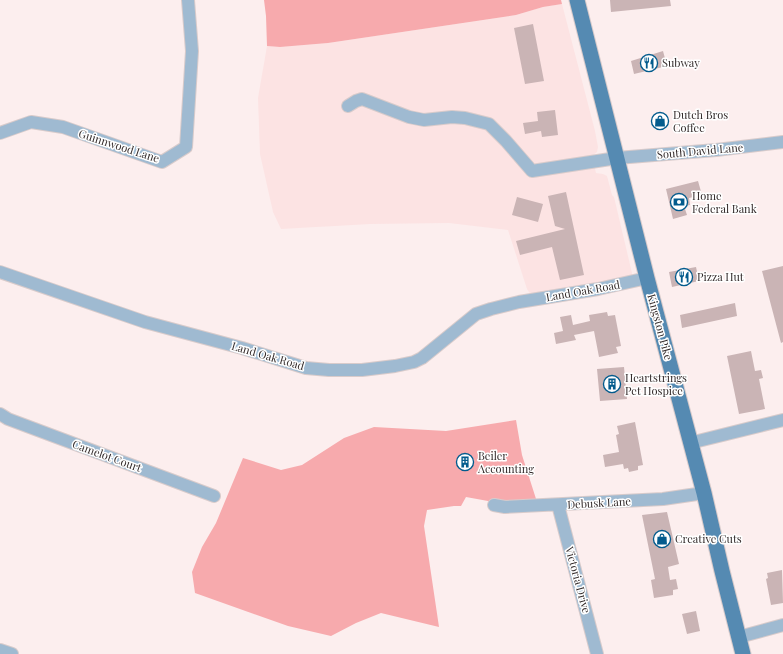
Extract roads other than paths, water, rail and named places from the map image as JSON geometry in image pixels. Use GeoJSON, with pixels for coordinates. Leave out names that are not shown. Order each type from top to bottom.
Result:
{"type":"FeatureCollection","features":[{"type":"Feature","properties":{"kind":"main road","name":"Kingston Pike"},"geometry":{"type":"LineString","coordinates":[[577,0],[744,654]]}},
{"type":"Feature","properties":{"kind":"street","name":"Guinnwood Lane"},"geometry":{"type":"LineString","coordinates":[[0,133],[31,122],[47,124],[63,127],[162,162],[186,147],[192,51],[188,0]]}},
{"type":"Feature","properties":{"kind":"street","name":"South David Lane"},"geometry":{"type":"LineString","coordinates":[[348,106],[362,99],[409,117],[424,120],[452,117],[465,118],[489,124],[532,171],[617,158],[716,150],[783,142]]}},
{"type":"Feature","properties":{"kind":"street","name":"Land Oak Road"},"geometry":{"type":"LineString","coordinates":[[0,272],[145,322],[242,348],[306,368],[329,370],[362,370],[414,362],[422,358],[476,314],[519,302],[598,289],[647,278]]}},
{"type":"Feature","properties":{"kind":"street","name":"Camelot Court"},"geometry":{"type":"LineString","coordinates":[[0,414],[8,419],[214,496]]}},
{"type":"Feature","properties":{"kind":"street"},"geometry":{"type":"LineString","coordinates":[[690,443],[783,420]]}},
{"type":"Feature","properties":{"kind":"street","name":"Debusk Lane"},"geometry":{"type":"LineString","coordinates":[[494,505],[505,507],[663,499],[704,493]]}},
{"type":"Feature","properties":{"kind":"street","name":"Victoria Drive"},"geometry":{"type":"LineString","coordinates":[[558,505],[597,654]]}},
{"type":"Feature","properties":{"kind":"street"},"geometry":{"type":"LineString","coordinates":[[739,638],[783,625]]}},
{"type":"Feature","properties":{"kind":"street"},"geometry":{"type":"LineString","coordinates":[[0,650],[12,654]]}},
{"type":"Feature","properties":{"kind":"place","name":"Subway"},"geometry":{"type":"Point","coordinates":[649,63]}},
{"type":"Feature","properties":{"kind":"place","name":"Dutch Bros Coffee"},"geometry":{"type":"Point","coordinates":[660,121]}},
{"type":"Feature","properties":{"kind":"place","name":"Home Federal Bank"},"geometry":{"type":"Point","coordinates":[679,202]}},
{"type":"Feature","properties":{"kind":"place","name":"Pizza Hut"},"geometry":{"type":"Point","coordinates":[684,277]}},
{"type":"Feature","properties":{"kind":"place","name":"Heartstrings Pet Hospice"},"geometry":{"type":"Point","coordinates":[612,384]}},
{"type":"Feature","properties":{"kind":"place","name":"Beiler Accounting"},"geometry":{"type":"Point","coordinates":[465,462]}},
{"type":"Feature","properties":{"kind":"place","name":"Creative Cuts"},"geometry":{"type":"Point","coordinates":[662,539]}}]}
